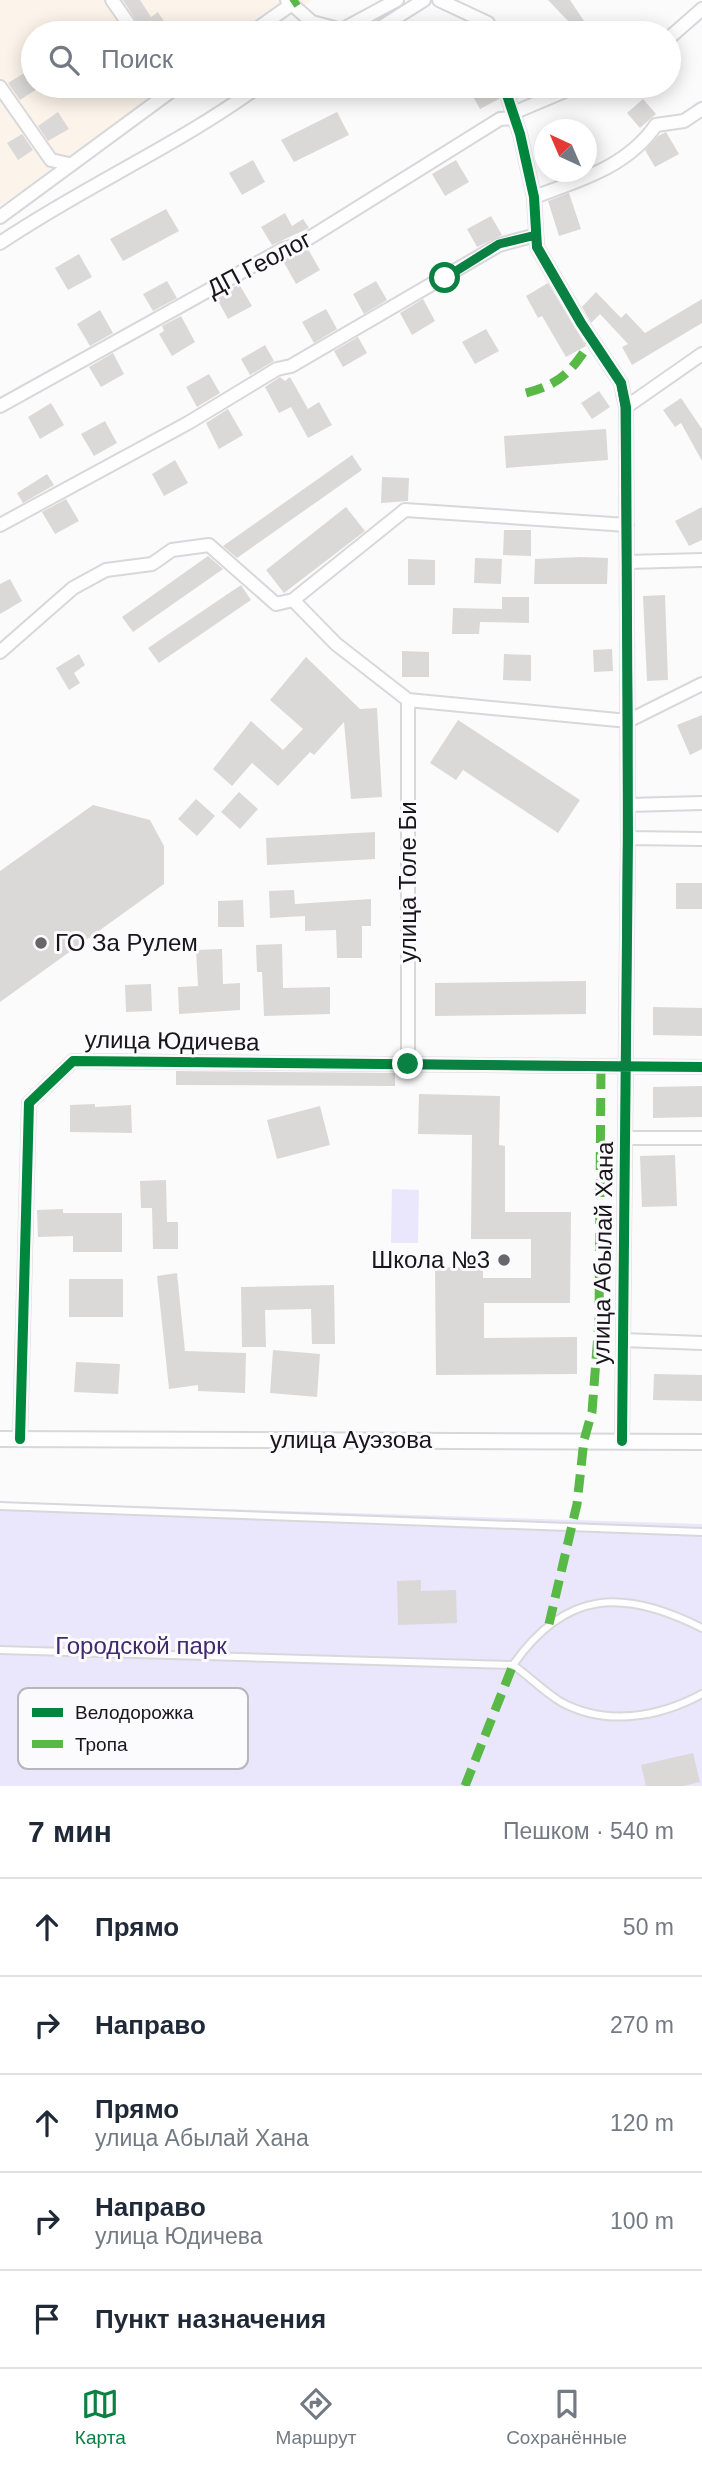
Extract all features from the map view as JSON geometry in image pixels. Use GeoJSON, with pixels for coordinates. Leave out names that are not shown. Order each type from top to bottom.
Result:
{"type":"FeatureCollection","features":[{"type":"Feature","properties":{"kind":"street"},"geometry":{"type":"LineString","coordinates":[[112,0],[127,21]]}},
{"type":"Feature","properties":{"kind":"street"},"geometry":{"type":"LineString","coordinates":[[359,21],[397,0]]}},
{"type":"Feature","properties":{"kind":"street"},"geometry":{"type":"LineString","coordinates":[[391,21],[424,0]]}},
{"type":"Feature","properties":{"kind":"street"},"geometry":{"type":"LineString","coordinates":[[439,0],[484,21]]}},
{"type":"Feature","properties":{"kind":"street"},"geometry":{"type":"LineString","coordinates":[[266,21],[290,2],[311,21]]}},
{"type":"Feature","properties":{"kind":"street"},"geometry":{"type":"LineString","coordinates":[[681,27],[702,9]]}},
{"type":"Feature","properties":{"kind":"street"},"geometry":{"type":"LineString","coordinates":[[0,87],[51,160],[69,164]]}},
{"type":"Feature","properties":{"kind":"street"},"geometry":{"type":"LineString","coordinates":[[0,217],[160,98]]}},
{"type":"Feature","properties":{"kind":"street"},"geometry":{"type":"LineString","coordinates":[[0,243],[85,188],[207,122],[242,98]]}},
{"type":"Feature","properties":{"kind":"street","name":"улица Абылай Хана"},"geometry":{"type":"LineString","coordinates":[[508,98],[534,197],[537,247],[581,323],[621,383],[625,407],[628,838],[622,1441]]}},
{"type":"Feature","properties":{"kind":"street","name":"ДП Геолог"},"geometry":{"type":"LineString","coordinates":[[0,406],[282,249],[298,245],[500,119],[514,116],[551,98]]}},
{"type":"Feature","properties":{"kind":"street"},"geometry":{"type":"LineString","coordinates":[[534,197],[603,172],[642,145],[656,125],[684,121],[702,109]]}},
{"type":"Feature","properties":{"kind":"street"},"geometry":{"type":"LineString","coordinates":[[0,526],[188,424],[277,369],[291,366],[499,244],[536,235]]}},
{"type":"Feature","properties":{"kind":"street"},"geometry":{"type":"LineString","coordinates":[[625,407],[702,354]]}},
{"type":"Feature","properties":{"kind":"street"},"geometry":{"type":"LineString","coordinates":[[0,652],[73,588],[106,570],[152,564],[172,550],[209,545],[276,604],[293,600],[405,510],[627,525]]}},
{"type":"Feature","properties":{"kind":"street"},"geometry":{"type":"LineString","coordinates":[[627,562],[697,562],[702,559]]}},
{"type":"Feature","properties":{"kind":"street"},"geometry":{"type":"LineString","coordinates":[[293,600],[336,644],[408,700],[628,721],[702,684]]}},
{"type":"Feature","properties":{"kind":"street","name":"улица Толе Би"},"geometry":{"type":"LineString","coordinates":[[408,700],[408,1064]]}},
{"type":"Feature","properties":{"kind":"street"},"geometry":{"type":"LineString","coordinates":[[628,805],[702,803]]}},
{"type":"Feature","properties":{"kind":"street"},"geometry":{"type":"LineString","coordinates":[[628,838],[702,839]]}},
{"type":"Feature","properties":{"kind":"street","name":"улица Юдичева"},"geometry":{"type":"LineString","coordinates":[[20,1439],[29,1104],[73,1061],[626,1067]]}},
{"type":"Feature","properties":{"kind":"street"},"geometry":{"type":"LineString","coordinates":[[626,1067],[702,1067]]}},
{"type":"Feature","properties":{"kind":"street","name":"улица Абылай Хана"},"geometry":{"type":"LineString","coordinates":[[625,1138],[702,1138]]}},
{"type":"Feature","properties":{"kind":"street"},"geometry":{"type":"LineString","coordinates":[[623,1340],[702,1343]]}},
{"type":"Feature","properties":{"kind":"street","name":"улица Ауэзова"},"geometry":{"type":"LineString","coordinates":[[0,1438],[702,1442]]}},
{"type":"Feature","properties":{"kind":"lane"},"geometry":{"type":"LineString","coordinates":[[0,1506],[702,1532]]}},
{"type":"Feature","properties":{"kind":"lane"},"geometry":{"type":"LineString","coordinates":[[513,1665],[527,1644],[549,1624],[576,1607],[632,1603],[665,1610],[702,1628]]}},
{"type":"Feature","properties":{"kind":"lane"},"geometry":{"type":"LineString","coordinates":[[0,1650],[513,1665],[559,1701],[598,1716],[638,1717],[702,1694]]}},
{"type":"Feature","properties":{"kind":"shaded area"},"geometry":{"type":"Polygon","coordinates":[[[0,0],[312,0],[283,21],[21,21],[21,98],[174,98],[0,205],[0,0]]]}},
{"type":"Feature","properties":{"kind":"green space"},"geometry":{"type":"Polygon","coordinates":[[[392,1189],[419,1190],[418,1243],[391,1243],[392,1189]]]}},
{"type":"Feature","properties":{"kind":"green space","name":"Городской парк"},"geometry":{"type":"Polygon","coordinates":[[[0,1502],[702,1524],[702,1786],[0,1786],[0,1502]]]}},
{"type":"Feature","properties":{"kind":"building"},"geometry":{"type":"Polygon","coordinates":[[[123,0],[140,0],[151,17],[158,12],[164,21],[136,21],[123,0]]]}},
{"type":"Feature","properties":{"kind":"building"},"geometry":{"type":"Polygon","coordinates":[[[548,0],[570,0],[584,21],[568,21],[548,0]]]}},
{"type":"Feature","properties":{"kind":"building"},"geometry":{"type":"Polygon","coordinates":[[[21,75],[23,98],[20,100],[8,83],[21,75]]]}},
{"type":"Feature","properties":{"kind":"building"},"geometry":{"type":"Polygon","coordinates":[[[474,98],[499,98],[499,99],[480,109],[474,98]]]}},
{"type":"Feature","properties":{"kind":"building"},"geometry":{"type":"Polygon","coordinates":[[[643,99],[656,114],[640,128],[627,113],[643,99]]]}},
{"type":"Feature","properties":{"kind":"building"},"geometry":{"type":"Polygon","coordinates":[[[58,112],[69,129],[48,141],[38,126],[58,112]]]}},
{"type":"Feature","properties":{"kind":"building"},"geometry":{"type":"Polygon","coordinates":[[[337,112],[349,135],[294,162],[281,140],[337,112]]]}},
{"type":"Feature","properties":{"kind":"building"},"geometry":{"type":"Polygon","coordinates":[[[666,132],[679,154],[655,167],[645,150],[658,136],[666,132]]]}},
{"type":"Feature","properties":{"kind":"building"},"geometry":{"type":"Polygon","coordinates":[[[22,134],[33,150],[18,160],[7,143],[22,134]]]}},
{"type":"Feature","properties":{"kind":"building"},"geometry":{"type":"Polygon","coordinates":[[[253,160],[265,182],[242,195],[229,173],[253,160]]]}},
{"type":"Feature","properties":{"kind":"building"},"geometry":{"type":"Polygon","coordinates":[[[456,160],[469,182],[445,196],[432,174],[456,160]]]}},
{"type":"Feature","properties":{"kind":"building"},"geometry":{"type":"Polygon","coordinates":[[[569,193],[581,229],[559,236],[548,201],[569,193]]]}},
{"type":"Feature","properties":{"kind":"building"},"geometry":{"type":"Polygon","coordinates":[[[166,209],[179,231],[123,261],[110,239],[166,209]]]}},
{"type":"Feature","properties":{"kind":"building"},"geometry":{"type":"Polygon","coordinates":[[[285,213],[292,226],[303,219],[309,228],[272,245],[261,227],[285,213]]]}},
{"type":"Feature","properties":{"kind":"building"},"geometry":{"type":"Polygon","coordinates":[[[491,216],[502,235],[477,247],[467,229],[491,216]]]}},
{"type":"Feature","properties":{"kind":"building"},"geometry":{"type":"Polygon","coordinates":[[[308,249],[320,270],[296,284],[282,259],[308,249]]]}},
{"type":"Feature","properties":{"kind":"building"},"geometry":{"type":"Polygon","coordinates":[[[79,254],[92,277],[68,290],[55,268],[79,254]]]}},
{"type":"Feature","properties":{"kind":"building"},"geometry":{"type":"Polygon","coordinates":[[[167,281],[177,298],[153,311],[143,294],[167,281]]]}},
{"type":"Feature","properties":{"kind":"building"},"geometry":{"type":"Polygon","coordinates":[[[376,281],[387,300],[364,314],[353,294],[376,281]]]}},
{"type":"Feature","properties":{"kind":"building"},"geometry":{"type":"Polygon","coordinates":[[[548,283],[586,346],[566,357],[542,316],[538,318],[526,296],[548,283]]]}},
{"type":"Feature","properties":{"kind":"building"},"geometry":{"type":"Polygon","coordinates":[[[239,284],[252,306],[228,319],[216,297],[239,284]]]}},
{"type":"Feature","properties":{"kind":"building"},"geometry":{"type":"Polygon","coordinates":[[[596,292],[621,318],[626,313],[645,333],[702,299],[702,323],[632,365],[622,347],[628,344],[600,314],[591,323],[582,307],[596,292]]]}},
{"type":"Feature","properties":{"kind":"building"},"geometry":{"type":"Polygon","coordinates":[[[423,299],[435,321],[412,335],[400,313],[423,299]]]}},
{"type":"Feature","properties":{"kind":"building"},"geometry":{"type":"Polygon","coordinates":[[[326,309],[337,329],[314,343],[302,322],[326,309]]]}},
{"type":"Feature","properties":{"kind":"building"},"geometry":{"type":"Polygon","coordinates":[[[100,310],[113,333],[90,346],[77,324],[100,310]]]}},
{"type":"Feature","properties":{"kind":"building"},"geometry":{"type":"Polygon","coordinates":[[[181,316],[195,342],[172,356],[159,334],[164,331],[162,326],[181,316]]]}},
{"type":"Feature","properties":{"kind":"building"},"geometry":{"type":"Polygon","coordinates":[[[486,329],[499,351],[475,364],[462,342],[486,329]]]}},
{"type":"Feature","properties":{"kind":"building"},"geometry":{"type":"Polygon","coordinates":[[[358,337],[367,353],[343,367],[334,351],[358,337]]]}},
{"type":"Feature","properties":{"kind":"building"},"geometry":{"type":"Polygon","coordinates":[[[265,345],[274,361],[250,375],[241,359],[265,345]]]}},
{"type":"Feature","properties":{"kind":"building"},"geometry":{"type":"Polygon","coordinates":[[[113,353],[124,374],[101,387],[89,367],[113,353]]]}},
{"type":"Feature","properties":{"kind":"building"},"geometry":{"type":"Polygon","coordinates":[[[209,374],[220,393],[197,407],[186,387],[209,374]]]}},
{"type":"Feature","properties":{"kind":"building"},"geometry":{"type":"Polygon","coordinates":[[[280,377],[285,381],[290,377],[308,409],[319,402],[332,425],[308,438],[291,407],[279,413],[265,387],[280,377]]]}},
{"type":"Feature","properties":{"kind":"building"},"geometry":{"type":"Polygon","coordinates":[[[599,391],[610,407],[592,419],[581,403],[599,391]]]}},
{"type":"Feature","properties":{"kind":"building"},"geometry":{"type":"Polygon","coordinates":[[[681,398],[702,429],[702,461],[681,423],[675,427],[663,410],[681,398]]]}},
{"type":"Feature","properties":{"kind":"building"},"geometry":{"type":"Polygon","coordinates":[[[51,403],[64,425],[40,439],[28,417],[51,403]]]}},
{"type":"Feature","properties":{"kind":"building"},"geometry":{"type":"Polygon","coordinates":[[[228,409],[243,435],[219,449],[206,423],[228,409]]]}},
{"type":"Feature","properties":{"kind":"building"},"geometry":{"type":"Polygon","coordinates":[[[105,421],[117,443],[94,456],[81,434],[105,421]]]}},
{"type":"Feature","properties":{"kind":"building"},"geometry":{"type":"Polygon","coordinates":[[[606,429],[608,460],[506,468],[504,436],[606,429]]]}},
{"type":"Feature","properties":{"kind":"building"},"geometry":{"type":"Polygon","coordinates":[[[352,455],[362,470],[237,558],[223,546],[352,455]]]}},
{"type":"Feature","properties":{"kind":"building"},"geometry":{"type":"Polygon","coordinates":[[[175,460],[188,483],[164,496],[152,474],[175,460]]]}},
{"type":"Feature","properties":{"kind":"building"},"geometry":{"type":"Polygon","coordinates":[[[47,474],[54,485],[23,503],[17,493],[47,474]]]}},
{"type":"Feature","properties":{"kind":"building"},"geometry":{"type":"Polygon","coordinates":[[[382,477],[409,478],[408,501],[381,503],[382,477]]]}},
{"type":"Feature","properties":{"kind":"building"},"geometry":{"type":"Polygon","coordinates":[[[66,499],[79,521],[55,534],[42,512],[66,499]]]}},
{"type":"Feature","properties":{"kind":"building"},"geometry":{"type":"Polygon","coordinates":[[[346,507],[365,531],[284,593],[266,570],[346,507]]]}},
{"type":"Feature","properties":{"kind":"building"},"geometry":{"type":"Polygon","coordinates":[[[702,507],[702,540],[689,546],[675,521],[702,507]]]}},
{"type":"Feature","properties":{"kind":"building"},"geometry":{"type":"Polygon","coordinates":[[[504,530],[531,530],[531,556],[503,555],[504,530]]]}},
{"type":"Feature","properties":{"kind":"building"},"geometry":{"type":"Polygon","coordinates":[[[208,556],[223,569],[133,632],[122,617],[208,556]]]}},
{"type":"Feature","properties":{"kind":"building"},"geometry":{"type":"Polygon","coordinates":[[[475,558],[502,559],[501,584],[474,583],[475,558]]]}},
{"type":"Feature","properties":{"kind":"building"},"geometry":{"type":"Polygon","coordinates":[[[608,558],[607,584],[534,584],[535,559],[608,558]]]}},
{"type":"Feature","properties":{"kind":"building"},"geometry":{"type":"Polygon","coordinates":[[[408,559],[435,560],[435,585],[408,585],[408,559]]]}},
{"type":"Feature","properties":{"kind":"building"},"geometry":{"type":"Polygon","coordinates":[[[10,579],[22,601],[0,614],[0,584],[10,579]]]}},
{"type":"Feature","properties":{"kind":"building"},"geometry":{"type":"Polygon","coordinates":[[[241,585],[251,600],[159,663],[148,648],[241,585]]]}},
{"type":"Feature","properties":{"kind":"building"},"geometry":{"type":"Polygon","coordinates":[[[665,595],[668,680],[647,681],[643,596],[665,595]]]}},
{"type":"Feature","properties":{"kind":"building"},"geometry":{"type":"Polygon","coordinates":[[[502,597],[529,597],[529,623],[480,622],[479,634],[452,634],[453,608],[502,609],[502,597]]]}},
{"type":"Feature","properties":{"kind":"building"},"geometry":{"type":"Polygon","coordinates":[[[612,649],[613,671],[594,672],[593,650],[612,649]]]}},
{"type":"Feature","properties":{"kind":"building"},"geometry":{"type":"Polygon","coordinates":[[[402,651],[429,652],[429,677],[402,677],[402,651]]]}},
{"type":"Feature","properties":{"kind":"building"},"geometry":{"type":"Polygon","coordinates":[[[79,654],[85,665],[74,673],[80,683],[69,690],[56,668],[79,654]]]}},
{"type":"Feature","properties":{"kind":"building"},"geometry":{"type":"Polygon","coordinates":[[[504,654],[531,655],[531,681],[503,680],[504,654]]]}},
{"type":"Feature","properties":{"kind":"building"},"geometry":{"type":"Polygon","coordinates":[[[306,657],[360,709],[377,708],[382,797],[351,799],[344,722],[314,755],[310,752],[278,786],[252,763],[232,786],[213,769],[251,721],[283,750],[303,729],[270,700],[306,657]]]}},
{"type":"Feature","properties":{"kind":"building"},"geometry":{"type":"Polygon","coordinates":[[[702,715],[702,749],[690,755],[677,725],[702,715]]]}},
{"type":"Feature","properties":{"kind":"building"},"geometry":{"type":"Polygon","coordinates":[[[458,720],[580,800],[558,833],[463,770],[456,780],[430,763],[458,720]]]}},
{"type":"Feature","properties":{"kind":"building"},"geometry":{"type":"Polygon","coordinates":[[[239,792],[258,809],[240,829],[221,812],[239,792]]]}},
{"type":"Feature","properties":{"kind":"building"},"geometry":{"type":"Polygon","coordinates":[[[196,799],[215,816],[197,836],[178,819],[196,799]]]}},
{"type":"Feature","properties":{"kind":"building","name":"ГО За Рулем"},"geometry":{"type":"Polygon","coordinates":[[[93,805],[150,820],[164,846],[164,884],[0,1002],[0,871],[93,805]]]}},
{"type":"Feature","properties":{"kind":"building"},"geometry":{"type":"Polygon","coordinates":[[[375,832],[375,859],[267,865],[266,838],[375,832]]]}},
{"type":"Feature","properties":{"kind":"building"},"geometry":{"type":"Polygon","coordinates":[[[676,883],[702,883],[702,909],[676,909],[676,883]]]}},
{"type":"Feature","properties":{"kind":"building"},"geometry":{"type":"Polygon","coordinates":[[[294,890],[295,904],[371,899],[371,926],[362,926],[362,958],[337,958],[336,930],[305,931],[305,916],[270,918],[269,891],[294,890]]]}},
{"type":"Feature","properties":{"kind":"building"},"geometry":{"type":"Polygon","coordinates":[[[243,900],[244,927],[218,927],[218,901],[243,900]]]}},
{"type":"Feature","properties":{"kind":"building"},"geometry":{"type":"Polygon","coordinates":[[[282,944],[283,988],[330,987],[330,1014],[264,1016],[262,972],[257,972],[256,945],[282,944]]]}},
{"type":"Feature","properties":{"kind":"building"},"geometry":{"type":"Polygon","coordinates":[[[222,949],[223,984],[240,983],[240,1010],[179,1014],[178,987],[198,986],[196,950],[222,949]]]}},
{"type":"Feature","properties":{"kind":"building"},"geometry":{"type":"Polygon","coordinates":[[[586,981],[586,1014],[435,1016],[435,983],[586,981]]]}},
{"type":"Feature","properties":{"kind":"building"},"geometry":{"type":"Polygon","coordinates":[[[151,984],[152,1011],[126,1012],[125,985],[151,984]]]}},
{"type":"Feature","properties":{"kind":"building"},"geometry":{"type":"Polygon","coordinates":[[[653,1007],[702,1008],[702,1036],[653,1035],[653,1007]]]}},
{"type":"Feature","properties":{"kind":"building"},"geometry":{"type":"Polygon","coordinates":[[[176,1071],[395,1073],[395,1086],[176,1085],[176,1071]]]}},
{"type":"Feature","properties":{"kind":"building"},"geometry":{"type":"Polygon","coordinates":[[[702,1086],[702,1117],[653,1118],[653,1087],[702,1086]]]}},
{"type":"Feature","properties":{"kind":"building"},"geometry":{"type":"Polygon","coordinates":[[[419,1094],[500,1096],[499,1145],[505,1146],[505,1212],[571,1212],[570,1303],[484,1303],[484,1338],[577,1337],[577,1374],[436,1375],[435,1267],[483,1267],[483,1278],[531,1278],[531,1239],[471,1239],[472,1135],[418,1134],[419,1094]]]}},
{"type":"Feature","properties":{"kind":"building"},"geometry":{"type":"Polygon","coordinates":[[[95,1104],[95,1107],[131,1105],[132,1133],[70,1132],[70,1105],[95,1104]]]}},
{"type":"Feature","properties":{"kind":"building"},"geometry":{"type":"Polygon","coordinates":[[[320,1106],[330,1145],[277,1159],[267,1120],[320,1106]]]}},
{"type":"Feature","properties":{"kind":"building"},"geometry":{"type":"Polygon","coordinates":[[[675,1155],[677,1206],[642,1207],[640,1156],[675,1155]]]}},
{"type":"Feature","properties":{"kind":"building"},"geometry":{"type":"Polygon","coordinates":[[[166,1180],[167,1222],[178,1222],[178,1249],[153,1249],[152,1208],[141,1208],[140,1181],[166,1180]]]}},
{"type":"Feature","properties":{"kind":"building"},"geometry":{"type":"Polygon","coordinates":[[[63,1209],[63,1213],[122,1213],[122,1252],[73,1252],[73,1236],[38,1237],[37,1210],[63,1209]]]}},
{"type":"Feature","properties":{"kind":"building"},"geometry":{"type":"Polygon","coordinates":[[[177,1273],[185,1351],[246,1353],[245,1393],[198,1391],[198,1385],[169,1389],[157,1276],[177,1273]]]}},
{"type":"Feature","properties":{"kind":"building"},"geometry":{"type":"Polygon","coordinates":[[[69,1279],[123,1279],[123,1317],[69,1317],[69,1279]]]}},
{"type":"Feature","properties":{"kind":"building"},"geometry":{"type":"Polygon","coordinates":[[[334,1285],[335,1344],[312,1344],[311,1309],[265,1310],[266,1347],[242,1347],[241,1287],[334,1285]]]}},
{"type":"Feature","properties":{"kind":"building"},"geometry":{"type":"Polygon","coordinates":[[[273,1350],[320,1354],[317,1397],[270,1393],[273,1350]]]}},
{"type":"Feature","properties":{"kind":"building"},"geometry":{"type":"Polygon","coordinates":[[[76,1362],[120,1364],[118,1394],[74,1392],[76,1362]]]}},
{"type":"Feature","properties":{"kind":"building"},"geometry":{"type":"Polygon","coordinates":[[[654,1374],[702,1375],[702,1401],[653,1400],[654,1374]]]}},
{"type":"Feature","properties":{"kind":"building"},"geometry":{"type":"Polygon","coordinates":[[[421,1580],[421,1591],[456,1590],[457,1623],[398,1625],[397,1581],[421,1580]]]}},
{"type":"Feature","properties":{"kind":"building"},"geometry":{"type":"Polygon","coordinates":[[[693,1753],[700,1782],[683,1786],[646,1786],[641,1765],[693,1753]]]}},
{"type":"Feature","properties":{"kind":"marked path"},"geometry":{"type":"LineString","coordinates":[[292,4],[298,0]]}},
{"type":"Feature","properties":{"kind":"marked path"},"geometry":{"type":"LineString","coordinates":[[526,393],[558,380],[578,360],[592,340]]}},
{"type":"Feature","properties":{"kind":"marked path"},"geometry":{"type":"LineString","coordinates":[[549,1624],[577,1504],[584,1440],[592,1412],[599,1321],[601,1066]]}},
{"type":"Feature","properties":{"kind":"marked path"},"geometry":{"type":"LineString","coordinates":[[465,1786],[513,1665]]}},
{"type":"Feature","properties":{"kind":"cycle path"},"geometry":{"type":"LineString","coordinates":[[508,98],[520,134],[534,197],[537,247],[581,323],[621,383],[626,407],[628,838],[622,1441]]}},
{"type":"Feature","properties":{"kind":"cycle path"},"geometry":{"type":"LineString","coordinates":[[20,1439],[29,1103],[73,1061],[702,1067]]}},
{"type":"Feature","properties":{"kind":"place","name":"ГО За Рулем"},"geometry":{"type":"Point","coordinates":[41,943]}},
{"type":"Feature","properties":{"kind":"place","name":"Школа №3"},"geometry":{"type":"Point","coordinates":[504,1260]}},
{"type":"Feature","properties":{"kind":"route"},"geometry":{"type":"LineString","coordinates":[[408,1064],[626,1067],[628,721],[625,407],[621,383],[581,323],[537,247],[536,235],[499,244],[445,278]]}}]}
